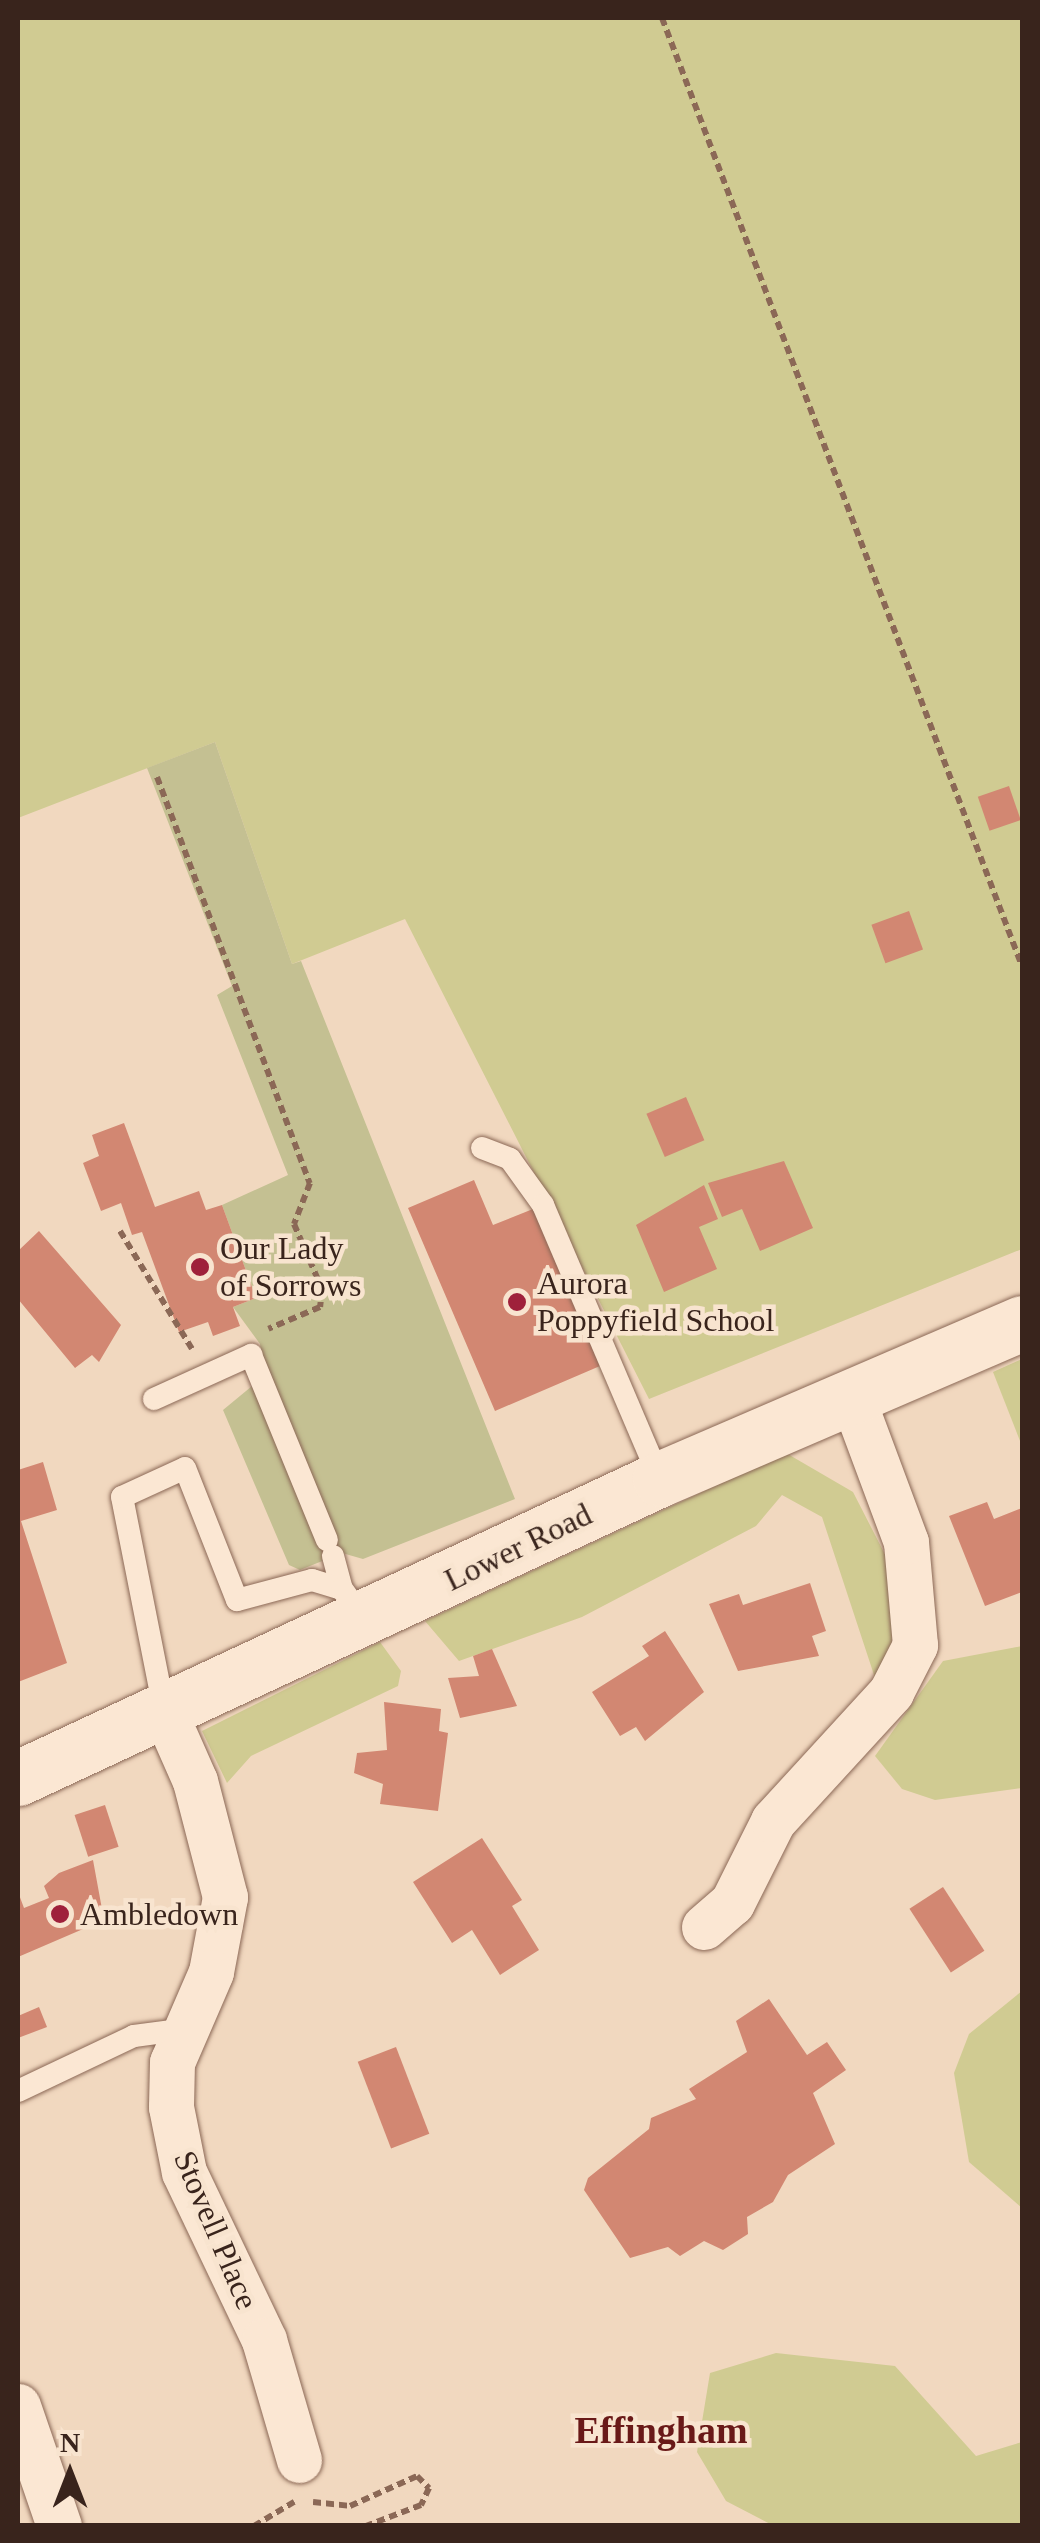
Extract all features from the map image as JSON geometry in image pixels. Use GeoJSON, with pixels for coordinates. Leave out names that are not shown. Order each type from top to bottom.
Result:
{"type":"FeatureCollection","features":[{"type":"Feature","properties":{"kind":"street","name":"Lower Road"},"geometry":{"type":"LineString","coordinates":[[18,1778],[165,1713],[353,1605],[660,1480],[1022,1323]]}},
{"type":"Feature","properties":{"kind":"street"},"geometry":{"type":"LineString","coordinates":[[704,1927],[732,1902],[774,1821],[891,1692],[915,1645],[906,1542],[852,1397]]}},
{"type":"Feature","properties":{"kind":"street","name":"Stovell Place"},"geometry":{"type":"LineString","coordinates":[[165,1713],[195,1780],[225,1897],[211,1972],[186,2029],[170,2107],[184,2172],[264,2340],[299,2460]]}},
{"type":"Feature","properties":{"kind":"street"},"geometry":{"type":"LineString","coordinates":[[18,2406],[59,2526]]}},
{"type":"Feature","properties":{"kind":"lane"},"geometry":{"type":"LineString","coordinates":[[482,1148],[510,1159],[543,1205],[660,1480]]}},
{"type":"Feature","properties":{"kind":"lane"},"geometry":{"type":"LineString","coordinates":[[154,1400],[251,1354],[353,1605]]}},
{"type":"Feature","properties":{"kind":"lane"},"geometry":{"type":"LineString","coordinates":[[165,1713],[122,1496],[185,1468],[237,1600],[312,1580],[353,1605]]}},
{"type":"Feature","properties":{"kind":"lane"},"geometry":{"type":"LineString","coordinates":[[18,2091],[134,2036],[186,2029]]}},
{"type":"Feature","properties":{"kind":"path"},"geometry":{"type":"LineString","coordinates":[[662,18],[1022,966]]}},
{"type":"Feature","properties":{"kind":"path"},"geometry":{"type":"LineString","coordinates":[[157,776],[310,1182],[294,1224],[322,1289],[320,1307],[270,1327],[251,1354]]}},
{"type":"Feature","properties":{"kind":"path"},"geometry":{"type":"LineString","coordinates":[[120,1231],[181,1340],[218,1370]]}},
{"type":"Feature","properties":{"kind":"path"},"geometry":{"type":"LineString","coordinates":[[254,2526],[304,2496],[350,2506],[417,2476],[429,2488],[421,2505],[366,2526]]}},
{"type":"Feature","properties":{"kind":"shaded area"},"geometry":{"type":"Polygon","coordinates":[[[18,18],[1022,18],[1022,1249],[649,1399],[405,919],[292,964],[215,742],[18,818],[18,18]]]}},
{"type":"Feature","properties":{"kind":"shaded area"},"geometry":{"type":"Polygon","coordinates":[[[215,742],[292,964],[301,961],[515,1499],[363,1559],[342,1553],[300,1570],[289,1565],[223,1410],[264,1376],[260,1344],[233,1307],[256,1298],[222,1205],[288,1175],[217,995],[232,986],[147,768],[215,742]]]}},
{"type":"Feature","properties":{"kind":"shaded area"},"geometry":{"type":"Polygon","coordinates":[[[1022,1359],[1022,1446],[993,1372],[1022,1359]]]}},
{"type":"Feature","properties":{"kind":"shaded area"},"geometry":{"type":"Polygon","coordinates":[[[786,1453],[853,1492],[894,1572],[892,1649],[875,1678],[822,1517],[782,1495],[756,1526],[582,1617],[459,1661],[425,1621],[786,1453]]]}},
{"type":"Feature","properties":{"kind":"shaded area"},"geometry":{"type":"Polygon","coordinates":[[[380,1642],[401,1671],[398,1686],[251,1756],[227,1783],[202,1731],[380,1642]]]}},
{"type":"Feature","properties":{"kind":"shaded area"},"geometry":{"type":"Polygon","coordinates":[[[1022,1646],[1022,1788],[935,1800],[902,1789],[875,1756],[943,1661],[1022,1646]]]}},
{"type":"Feature","properties":{"kind":"shaded area"},"geometry":{"type":"Polygon","coordinates":[[[1022,1991],[1022,2208],[969,2162],[954,2073],[969,2034],[1022,1991]]]}},
{"type":"Feature","properties":{"kind":"shaded area"},"geometry":{"type":"Polygon","coordinates":[[[776,2353],[895,2366],[976,2456],[1022,2442],[1022,2525],[772,2525],[726,2501],[697,2452],[710,2373],[776,2353]]]}},
{"type":"Feature","properties":{"kind":"building"},"geometry":{"type":"Polygon","coordinates":[[[1009,786],[1021,820],[990,831],[978,797],[1009,786]]]}},
{"type":"Feature","properties":{"kind":"building"},"geometry":{"type":"Polygon","coordinates":[[[909,911],[923,950],[885,963],[871,925],[909,911]]]}},
{"type":"Feature","properties":{"kind":"building"},"geometry":{"type":"Polygon","coordinates":[[[686,1097],[704,1140],[665,1157],[646,1114],[686,1097]]]}},
{"type":"Feature","properties":{"kind":"building","name":"Our Lady of Sorrows"},"geometry":{"type":"Polygon","coordinates":[[[124,1123],[155,1207],[199,1191],[206,1210],[222,1205],[256,1298],[233,1307],[240,1326],[213,1336],[208,1322],[179,1332],[142,1232],[132,1235],[121,1203],[101,1211],[83,1163],[99,1156],[92,1135],[124,1123]]]}},
{"type":"Feature","properties":{"kind":"building"},"geometry":{"type":"Polygon","coordinates":[[[784,1161],[813,1228],[760,1251],[742,1209],[722,1217],[708,1183],[784,1161]]]}},
{"type":"Feature","properties":{"kind":"building"},"geometry":{"type":"Polygon","coordinates":[[[474,1180],[493,1225],[533,1209],[600,1366],[495,1411],[408,1208],[474,1180]]]}},
{"type":"Feature","properties":{"kind":"building"},"geometry":{"type":"Polygon","coordinates":[[[704,1185],[718,1219],[699,1227],[717,1269],[664,1292],[636,1225],[704,1185]]]}},
{"type":"Feature","properties":{"kind":"building"},"geometry":{"type":"Polygon","coordinates":[[[39,1231],[121,1325],[99,1362],[92,1355],[75,1368],[18,1299],[18,1251],[39,1231]]]}},
{"type":"Feature","properties":{"kind":"building"},"geometry":{"type":"Polygon","coordinates":[[[43,1462],[57,1510],[21,1521],[67,1663],[18,1682],[18,1470],[43,1462]]]}},
{"type":"Feature","properties":{"kind":"building"},"geometry":{"type":"Polygon","coordinates":[[[987,1502],[994,1519],[1022,1508],[1022,1592],[985,1606],[949,1516],[987,1502]]]}},
{"type":"Feature","properties":{"kind":"building"},"geometry":{"type":"Polygon","coordinates":[[[810,1583],[826,1631],[812,1636],[819,1656],[738,1671],[709,1604],[739,1594],[743,1605],[810,1583]]]}},
{"type":"Feature","properties":{"kind":"building"},"geometry":{"type":"Polygon","coordinates":[[[665,1631],[704,1692],[645,1741],[636,1727],[620,1736],[592,1692],[649,1656],[642,1646],[665,1631]]]}},
{"type":"Feature","properties":{"kind":"building"},"geometry":{"type":"Polygon","coordinates":[[[492,1649],[517,1706],[460,1718],[448,1678],[479,1676],[473,1656],[492,1649]]]}},
{"type":"Feature","properties":{"kind":"building"},"geometry":{"type":"Polygon","coordinates":[[[384,1702],[441,1709],[439,1731],[448,1733],[438,1811],[380,1804],[383,1784],[354,1773],[357,1753],[387,1750],[384,1702]]]}},
{"type":"Feature","properties":{"kind":"building"},"geometry":{"type":"Polygon","coordinates":[[[105,1805],[119,1847],[88,1857],[75,1815],[105,1805]]]}},
{"type":"Feature","properties":{"kind":"building"},"geometry":{"type":"Polygon","coordinates":[[[482,1838],[522,1900],[512,1906],[539,1950],[500,1975],[472,1930],[452,1943],[413,1882],[482,1838]]]}},
{"type":"Feature","properties":{"kind":"building","name":"Ambledown"},"geometry":{"type":"Polygon","coordinates":[[[93,1860],[104,1920],[18,1957],[18,1892],[24,1908],[49,1898],[44,1886],[59,1873],[93,1860]]]}},
{"type":"Feature","properties":{"kind":"building"},"geometry":{"type":"Polygon","coordinates":[[[943,1887],[984,1951],[951,1973],[909,1909],[943,1887]]]}},
{"type":"Feature","properties":{"kind":"building"},"geometry":{"type":"Polygon","coordinates":[[[769,1999],[807,2055],[827,2042],[846,2070],[813,2093],[835,2144],[788,2175],[773,2202],[747,2217],[748,2234],[723,2250],[704,2241],[680,2256],[668,2247],[630,2258],[584,2190],[588,2178],[649,2129],[651,2118],[696,2099],[689,2089],[747,2052],[736,2021],[769,1999]]]}},
{"type":"Feature","properties":{"kind":"building"},"geometry":{"type":"Polygon","coordinates":[[[39,2007],[47,2027],[18,2038],[18,2016],[39,2007]]]}},
{"type":"Feature","properties":{"kind":"building"},"geometry":{"type":"Polygon","coordinates":[[[396,2047],[429,2134],[391,2149],[358,2062],[396,2047]]]}},
{"type":"Feature","properties":{"kind":"place","name":"Our Lady of Sorrows"},"geometry":{"type":"Point","coordinates":[200,1267]}},
{"type":"Feature","properties":{"kind":"place","name":"Aurora Poppyfield School"},"geometry":{"type":"Point","coordinates":[517,1302]}},
{"type":"Feature","properties":{"kind":"place","name":"Ambledown"},"geometry":{"type":"Point","coordinates":[60,1914]}},
{"type":"Feature","properties":{"kind":"district","name":"Effingham"},"geometry":{"type":"Point","coordinates":[661,2431]}}]}
